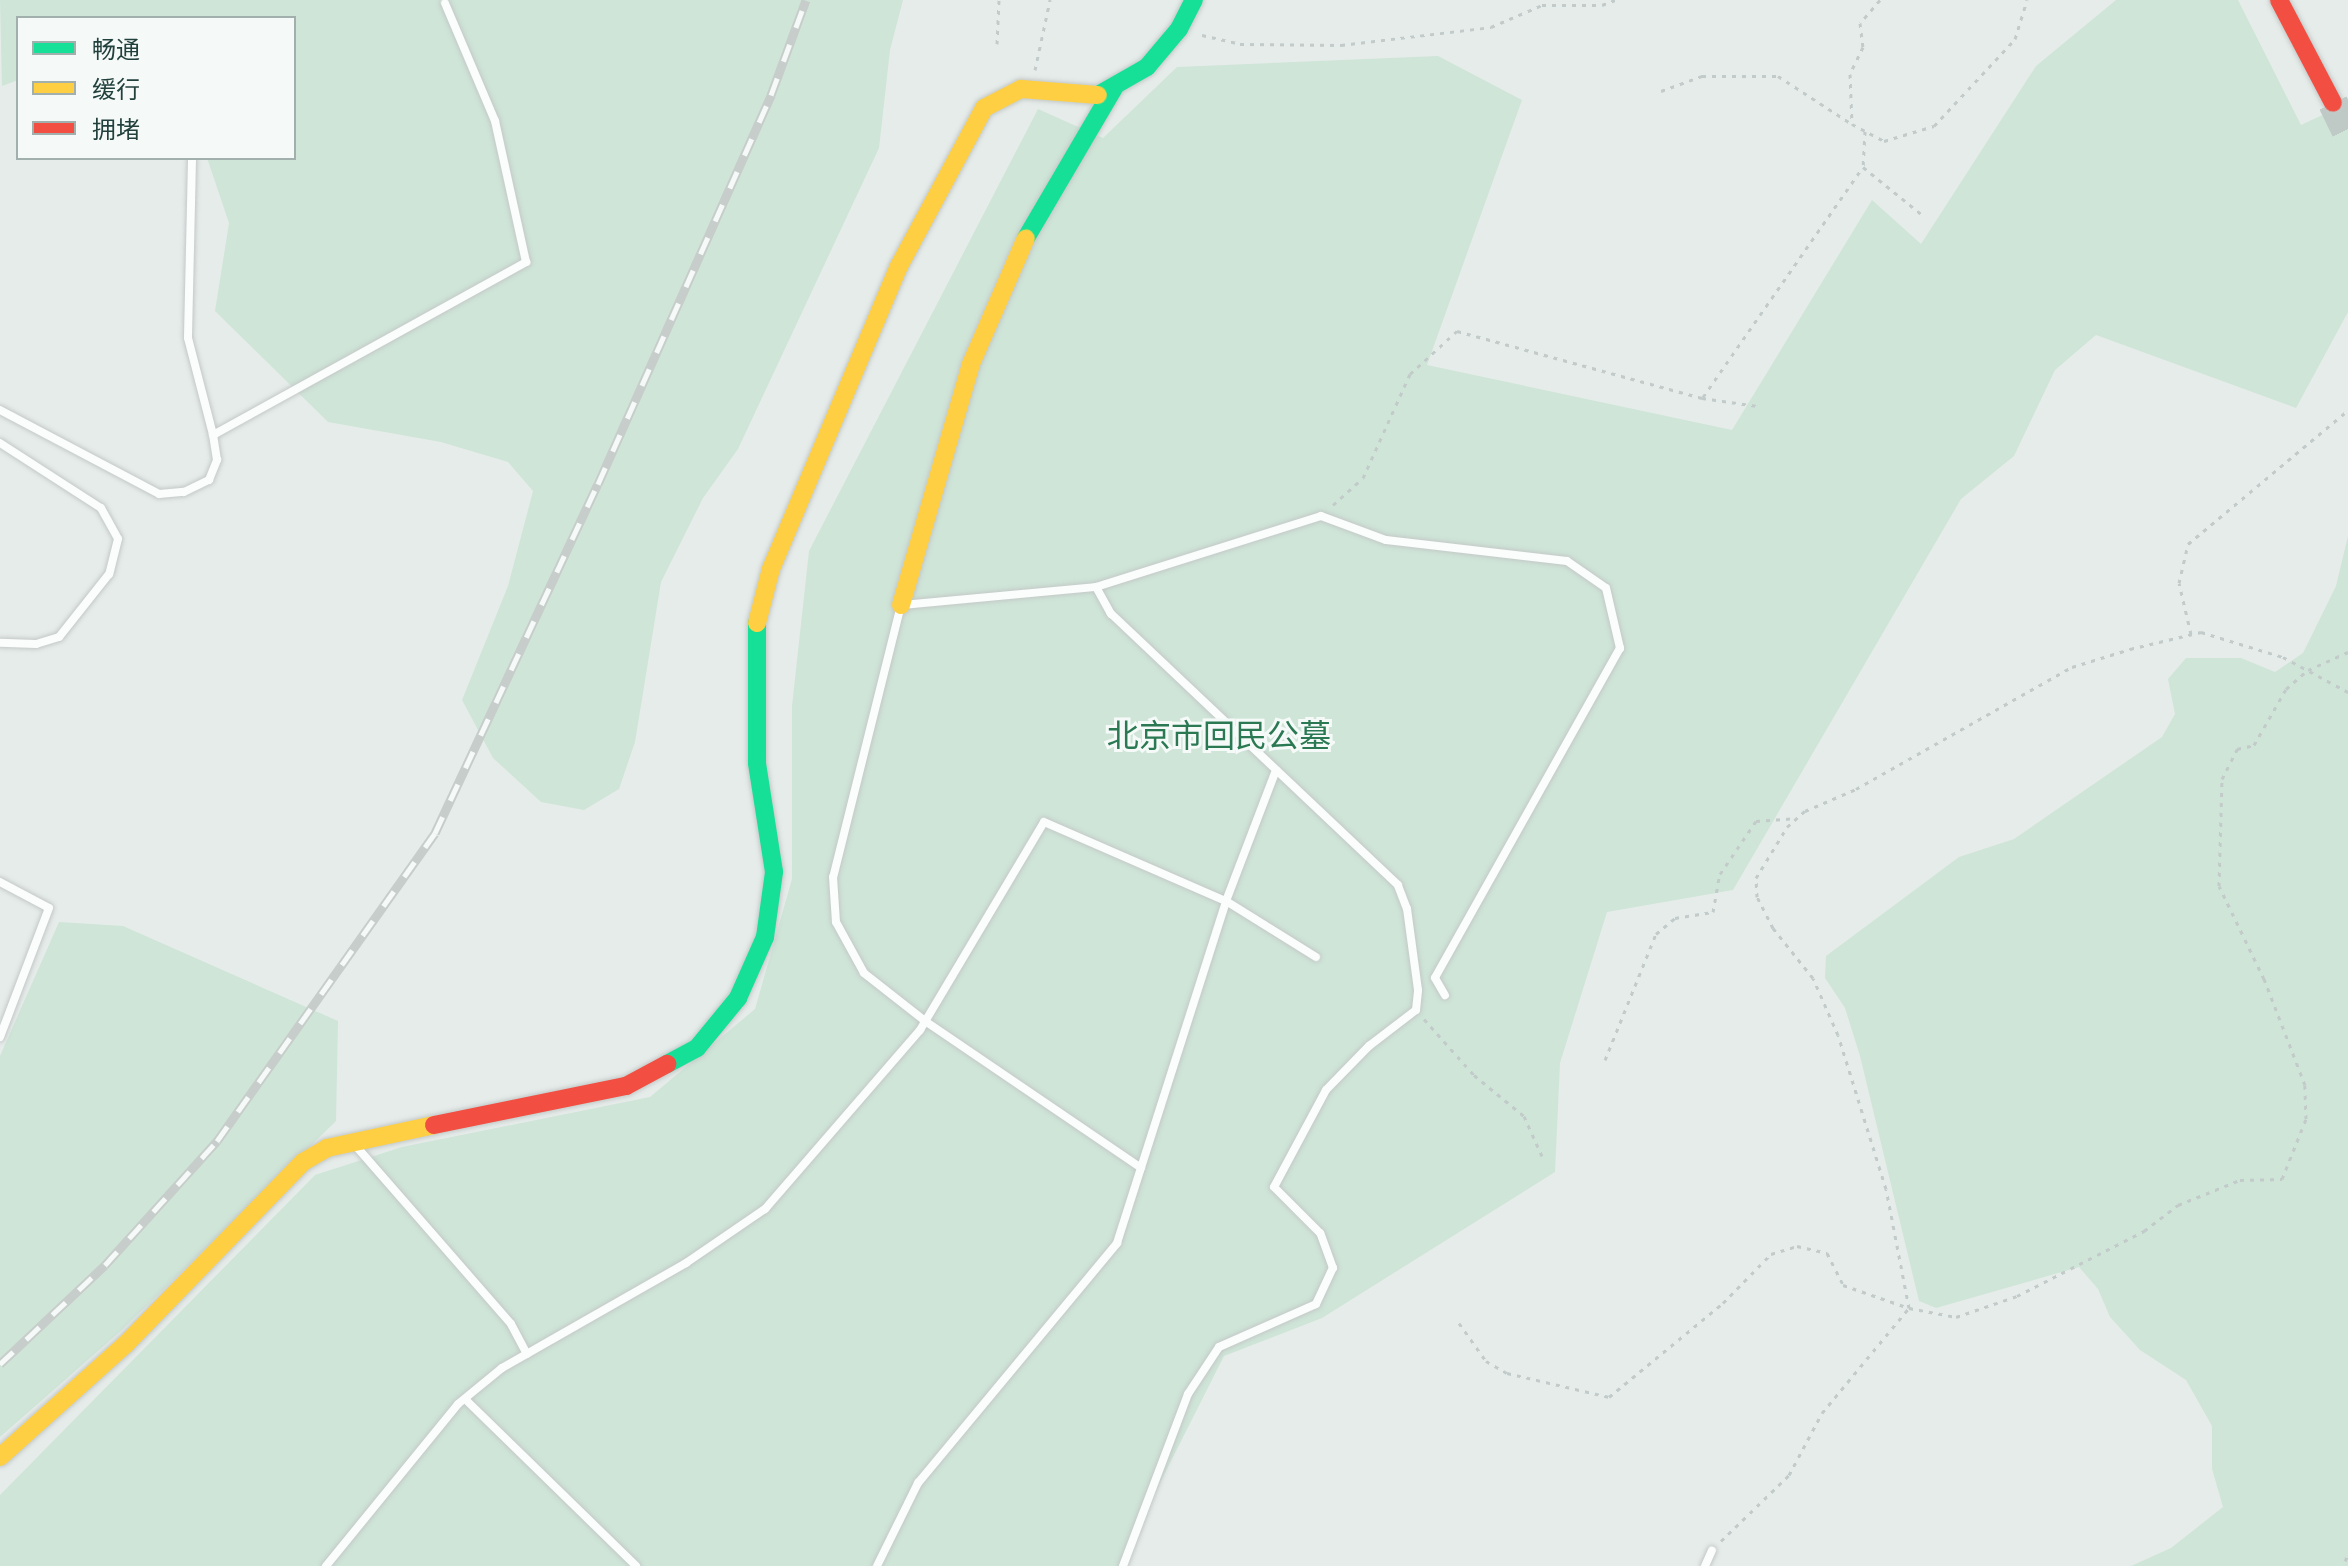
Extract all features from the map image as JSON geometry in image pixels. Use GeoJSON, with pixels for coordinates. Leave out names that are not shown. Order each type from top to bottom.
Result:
{"type":"FeatureCollection","features":[{"type":"Feature","properties":{"kind":"main road"},"geometry":{"type":"LineString","coordinates":[[0,1457],[125,1345],[303,1162],[352,1142],[626,1086],[697,1048],[738,998],[765,937],[774,872],[757,763],[751,685],[754,633],[771,569],[898,268],[984,108],[1021,89],[1104,95],[1147,67],[1179,29],[1194,0]]}},
{"type":"Feature","properties":{"kind":"main road"},"geometry":{"type":"LineString","coordinates":[[2279,0],[2333,103]]}},
{"type":"Feature","properties":{"kind":"main road"},"geometry":{"type":"LineString","coordinates":[[901,605],[971,364],[1040,207],[1114,88]]}},
{"type":"Feature","properties":{"kind":"lane"},"geometry":{"type":"LineString","coordinates":[[213,435],[526,262],[495,121],[446,2],[435,0]]}},
{"type":"Feature","properties":{"kind":"lane"},"geometry":{"type":"LineString","coordinates":[[0,410],[159,494],[184,492],[209,480],[217,460],[188,338],[192,160]]}},
{"type":"Feature","properties":{"kind":"lane"},"geometry":{"type":"LineString","coordinates":[[0,443],[101,508],[118,539],[109,574],[59,637],[36,644],[0,643]]}},
{"type":"Feature","properties":{"kind":"lane"},"geometry":{"type":"LineString","coordinates":[[1141,1168],[925,1021],[864,973],[836,922],[833,877],[901,605],[1096,587],[1321,516],[1386,540],[1567,561],[1606,588],[1620,648],[1435,978],[1445,995]]}},
{"type":"Feature","properties":{"kind":"lane"},"geometry":{"type":"LineString","coordinates":[[1096,587],[1111,614],[1398,885],[1407,909],[1416,1010],[1369,1046],[1326,1090],[1274,1187],[1320,1233],[1333,1268],[1316,1304],[1219,1347],[1188,1394],[1123,1566]]}},
{"type":"Feature","properties":{"kind":"lane"},"geometry":{"type":"LineString","coordinates":[[877,1566],[918,1483],[1117,1243],[1226,901],[1276,770]]}},
{"type":"Feature","properties":{"kind":"lane"},"geometry":{"type":"LineString","coordinates":[[326,1566],[465,1399],[527,1354],[686,1263],[765,1209],[925,1021],[1044,822],[1226,901],[1316,957]]}},
{"type":"Feature","properties":{"kind":"lane"},"geometry":{"type":"LineString","coordinates":[[0,882],[49,908],[0,1037]]}},
{"type":"Feature","properties":{"kind":"lane"},"geometry":{"type":"LineString","coordinates":[[352,1142],[511,1324],[527,1354]]}},
{"type":"Feature","properties":{"kind":"lane"},"geometry":{"type":"LineString","coordinates":[[465,1399],[636,1566]]}},
{"type":"Feature","properties":{"kind":"lane"},"geometry":{"type":"LineString","coordinates":[[1705,1566],[1712,1550]]}},
{"type":"Feature","properties":{"kind":"path"},"geometry":{"type":"LineString","coordinates":[[997,44],[999,0]]}},
{"type":"Feature","properties":{"kind":"path"},"geometry":{"type":"LineString","coordinates":[[1032,90],[1050,0]]}},
{"type":"Feature","properties":{"kind":"path"},"geometry":{"type":"LineString","coordinates":[[1179,29],[1240,44],[1341,45],[1491,27],[1542,5],[1602,5],[1615,0]]}},
{"type":"Feature","properties":{"kind":"path"},"geometry":{"type":"LineString","coordinates":[[1852,124],[1850,74],[1863,47],[1860,23],[1880,0]]}},
{"type":"Feature","properties":{"kind":"path"},"geometry":{"type":"LineString","coordinates":[[1661,91],[1702,76],[1778,76],[1884,141],[1934,126],[2015,39],[2027,0]]}},
{"type":"Feature","properties":{"kind":"path"},"geometry":{"type":"LineString","coordinates":[[1702,398],[1863,167],[1865,131]]}},
{"type":"Feature","properties":{"kind":"path"},"geometry":{"type":"LineString","coordinates":[[1863,167],[1921,214]]}},
{"type":"Feature","properties":{"kind":"path"},"geometry":{"type":"LineString","coordinates":[[1321,516],[1363,478],[1410,374],[1457,331],[1702,398],[1757,406]]}},
{"type":"Feature","properties":{"kind":"path"},"geometry":{"type":"LineString","coordinates":[[2191,634],[2179,583],[2188,544],[2348,410]]}},
{"type":"Feature","properties":{"kind":"path"},"geometry":{"type":"LineString","coordinates":[[1605,1060],[1656,934],[1675,918],[1713,912],[1720,874],[1756,821],[1797,818],[2072,667],[2191,634],[2201,632],[2283,657],[2348,692]]}},
{"type":"Feature","properties":{"kind":"path"},"geometry":{"type":"LineString","coordinates":[[1459,1323],[1486,1361],[1507,1373],[1609,1397],[1723,1303],[1771,1254],[1797,1246],[1827,1253],[1843,1285],[1909,1308],[1956,1317],[2017,1296],[2144,1231],[2178,1205],[2240,1180],[2282,1179],[2306,1119],[2305,1085],[2264,979],[2219,886],[2222,779],[2237,749],[2254,745],[2286,689],[2308,670],[2348,652]]}},
{"type":"Feature","properties":{"kind":"path"},"geometry":{"type":"LineString","coordinates":[[1797,818],[1756,878],[1757,897],[1773,928],[1813,978],[1838,1035],[1886,1189],[1909,1308]]}},
{"type":"Feature","properties":{"kind":"path"},"geometry":{"type":"LineString","coordinates":[[1416,1010],[1474,1075],[1524,1116],[1542,1156]]}},
{"type":"Feature","properties":{"kind":"path"},"geometry":{"type":"LineString","coordinates":[[1712,1550],[1789,1475],[1822,1413],[1909,1308]]}},
{"type":"Feature","properties":{"kind":"path"},"geometry":{"type":"LineString","coordinates":[[2345,1561],[2348,1555]]}},
{"type":"Feature","properties":{"kind":"green space"},"geometry":{"type":"Polygon","coordinates":[[[0,0],[903,0],[890,50],[879,148],[738,449],[703,498],[661,582],[635,742],[619,789],[584,810],[541,802],[493,758],[462,700],[508,586],[533,491],[508,462],[441,442],[328,422],[215,311],[229,223],[208,160],[296,160],[296,16],[16,16],[16,81],[2,86],[0,0]]]}},
{"type":"Feature","properties":{"kind":"green space","name":"北京市回民公墓"},"geometry":{"type":"Polygon","coordinates":[[[2116,0],[2238,0],[2301,125],[2348,103],[2348,312],[2296,408],[2096,335],[2055,370],[2014,456],[1961,499],[1733,890],[1607,912],[1560,1063],[1555,1172],[1322,1318],[1224,1356],[1118,1566],[0,1566],[0,1495],[315,1175],[402,1147],[650,1097],[755,1009],[792,879],[792,706],[809,551],[1038,109],[1103,138],[1177,67],[1438,56],[1522,100],[1427,365],[1732,430],[1872,200],[1921,244],[2036,66],[2116,0]]]}},
{"type":"Feature","properties":{"kind":"green space"},"geometry":{"type":"Polygon","coordinates":[[[2348,536],[2348,1566],[2131,1566],[2171,1548],[2223,1507],[2212,1469],[2212,1426],[2186,1380],[2140,1350],[2110,1317],[2098,1289],[2079,1267],[1936,1308],[1919,1301],[1860,1056],[1845,1008],[1825,978],[1826,956],[1959,857],[2014,839],[2162,737],[2175,714],[2168,679],[2186,658],[2241,658],[2275,672],[2303,653],[2336,586],[2348,536]]]}},
{"type":"Feature","properties":{"kind":"green space"},"geometry":{"type":"Polygon","coordinates":[[[59,922],[123,926],[338,1021],[336,1121],[122,1330],[0,1437],[0,1056],[59,922]]]}},
{"type":"Feature","properties":{"kind":"tunnel"},"geometry":{"type":"LineString","coordinates":[[2333,103],[2348,134]]}},
{"type":"Feature","properties":{"kind":"railway"},"geometry":{"type":"LineString","coordinates":[[0,1364],[105,1265],[217,1141],[435,833],[598,484],[771,95],[806,0]]}},
{"type":"Feature","properties":{"kind":"traffic: fast"},"geometry":{"type":"LineString","coordinates":[[1098,95],[1147,67],[1179,29],[1194,0]]}},
{"type":"Feature","properties":{"kind":"traffic: fast"},"geometry":{"type":"LineString","coordinates":[[1026,238],[1114,88]]}},
{"type":"Feature","properties":{"kind":"traffic: fast"},"geometry":{"type":"LineString","coordinates":[[667,1064],[697,1048],[738,998],[765,937],[774,872],[757,763],[757,623]]}},
{"type":"Feature","properties":{"kind":"traffic: slow"},"geometry":{"type":"LineString","coordinates":[[757,623],[771,569],[898,268],[984,108],[1021,89],[1098,95]]}},
{"type":"Feature","properties":{"kind":"traffic: slow"},"geometry":{"type":"LineString","coordinates":[[901,605],[971,364],[1026,238]]}},
{"type":"Feature","properties":{"kind":"traffic: slow"},"geometry":{"type":"LineString","coordinates":[[0,1457],[125,1345],[303,1162],[327,1148],[434,1125]]}},
{"type":"Feature","properties":{"kind":"traffic: jam"},"geometry":{"type":"LineString","coordinates":[[2279,0],[2333,103]]}},
{"type":"Feature","properties":{"kind":"traffic: jam"},"geometry":{"type":"LineString","coordinates":[[434,1125],[626,1086],[667,1064]]}}]}
